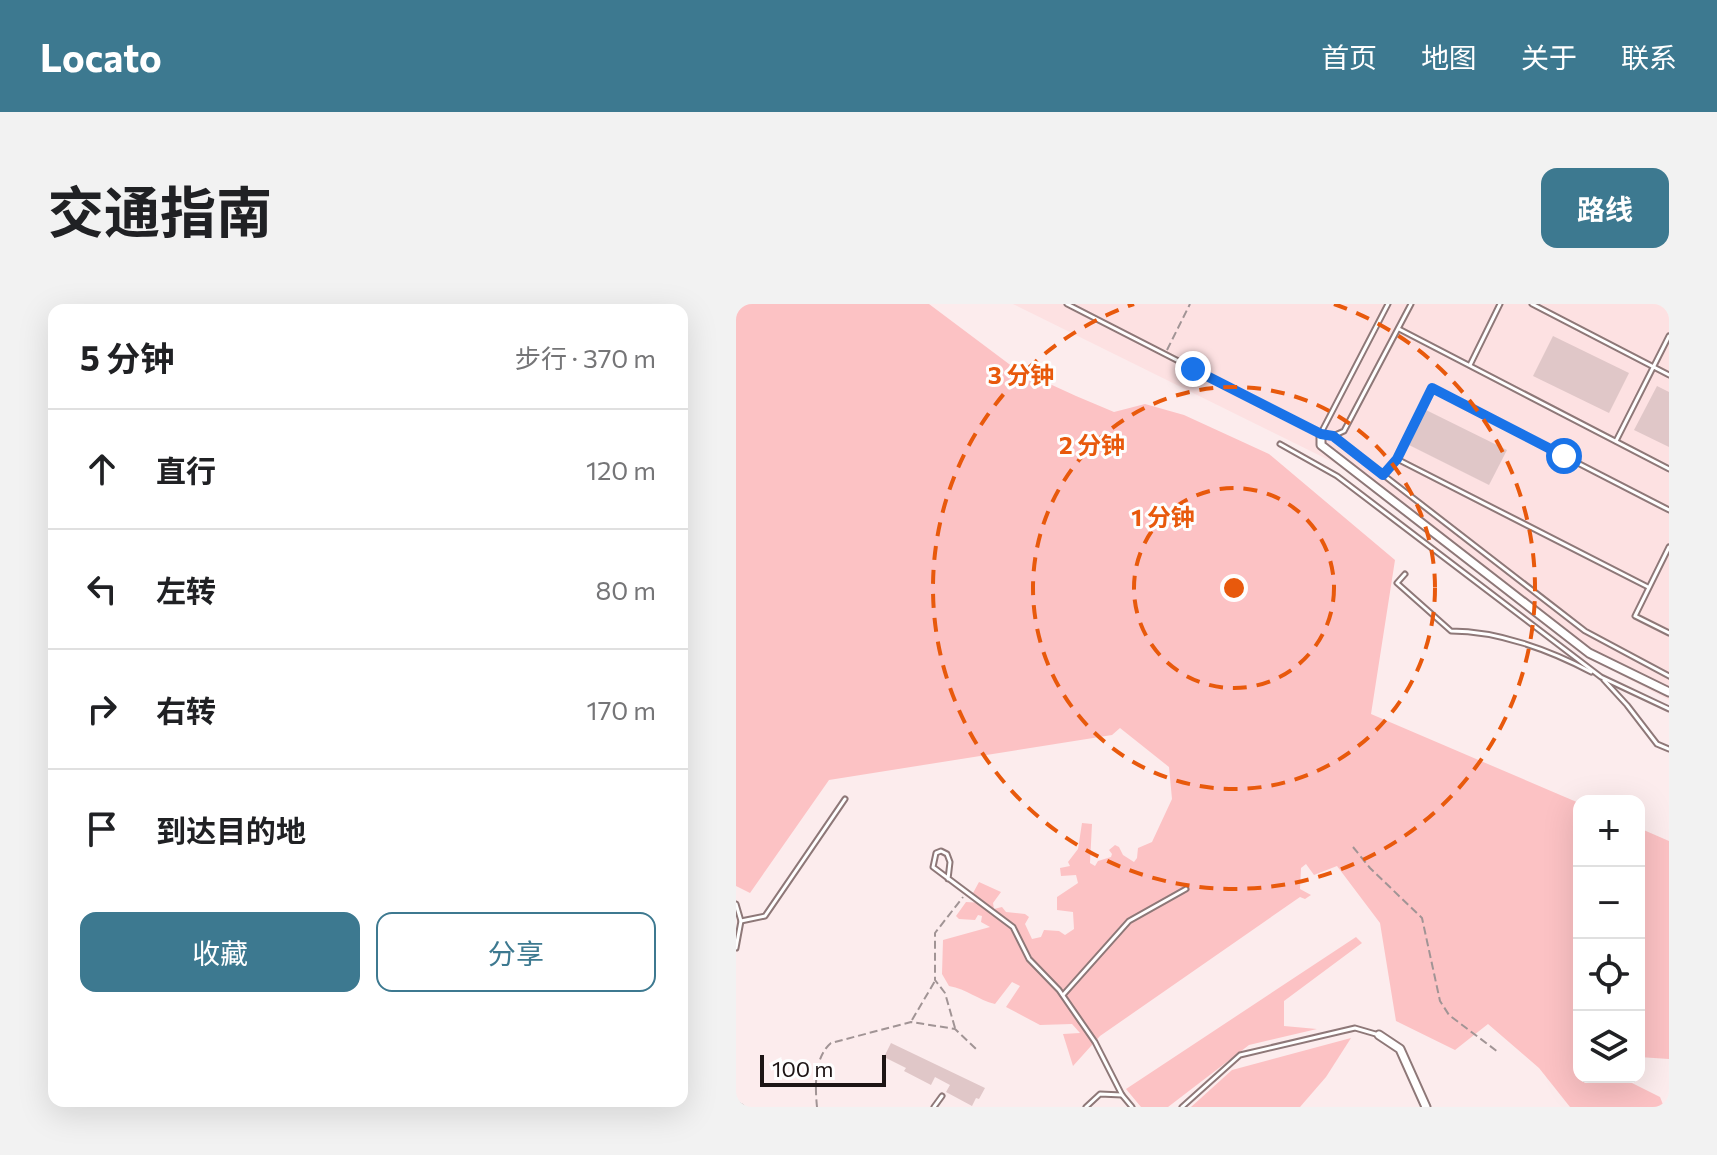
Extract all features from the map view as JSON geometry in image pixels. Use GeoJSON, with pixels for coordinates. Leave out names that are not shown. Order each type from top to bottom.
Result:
{"type":"FeatureCollection","features":[{"type":"Feature","properties":{"kind":"street"},"geometry":{"type":"LineString","coordinates":[[1321,434],[1321,445],[1589,653],[1669,692]]}},
{"type":"Feature","properties":{"kind":"street"},"geometry":{"type":"LineString","coordinates":[[1379,1035],[1400,1049],[1426,1107]]}},
{"type":"Feature","properties":{"kind":"lane"},"geometry":{"type":"LineString","coordinates":[[1067,304],[1321,434],[1333,436],[1585,631],[1669,676]]}},
{"type":"Feature","properties":{"kind":"lane"},"geometry":{"type":"LineString","coordinates":[[1321,434],[1388,304]]}},
{"type":"Feature","properties":{"kind":"lane"},"geometry":{"type":"LineString","coordinates":[[1333,436],[1344,431],[1411,304]]}},
{"type":"Feature","properties":{"kind":"lane"},"geometry":{"type":"LineString","coordinates":[[1470,365],[1500,304]]}},
{"type":"Feature","properties":{"kind":"lane"},"geometry":{"type":"LineString","coordinates":[[1532,304],[1669,375]]}},
{"type":"Feature","properties":{"kind":"lane"},"geometry":{"type":"LineString","coordinates":[[1399,329],[1669,469]]}},
{"type":"Feature","properties":{"kind":"lane"},"geometry":{"type":"LineString","coordinates":[[1616,441],[1669,336]]}},
{"type":"Feature","properties":{"kind":"lane"},"geometry":{"type":"LineString","coordinates":[[1383,475],[1397,459],[1432,388],[1669,510]]}},
{"type":"Feature","properties":{"kind":"lane"},"geometry":{"type":"LineString","coordinates":[[1280,444],[1337,476],[1601,677],[1657,744],[1669,749]]}},
{"type":"Feature","properties":{"kind":"lane"},"geometry":{"type":"LineString","coordinates":[[1397,459],[1648,587]]}},
{"type":"Feature","properties":{"kind":"lane"},"geometry":{"type":"LineString","coordinates":[[1669,547],[1635,616],[1669,633]]}},
{"type":"Feature","properties":{"kind":"lane"},"geometry":{"type":"LineString","coordinates":[[1405,574],[1397,583],[1451,631],[1477,631],[1569,660],[1669,709]]}},
{"type":"Feature","properties":{"kind":"lane"},"geometry":{"type":"LineString","coordinates":[[741,921],[765,916],[845,799]]}},
{"type":"Feature","properties":{"kind":"lane"},"geometry":{"type":"LineString","coordinates":[[948,879],[950,862],[947,854],[941,851],[936,853],[933,867],[948,879],[966,893],[1013,927],[1029,959],[1063,996],[1095,1042],[1122,1095],[1132,1107]]}},
{"type":"Feature","properties":{"kind":"lane"},"geometry":{"type":"LineString","coordinates":[[1063,996],[1129,921],[1186,889]]}},
{"type":"Feature","properties":{"kind":"lane"},"geometry":{"type":"LineString","coordinates":[[736,904],[741,921],[736,948]]}},
{"type":"Feature","properties":{"kind":"lane"},"geometry":{"type":"LineString","coordinates":[[1182,1107],[1240,1055],[1355,1028],[1379,1035]]}},
{"type":"Feature","properties":{"kind":"lane"},"geometry":{"type":"LineString","coordinates":[[1086,1107],[1100,1094],[1122,1095]]}},
{"type":"Feature","properties":{"kind":"lane"},"geometry":{"type":"LineString","coordinates":[[934,1107],[942,1096]]}},
{"type":"Feature","properties":{"kind":"lane"},"geometry":{"type":"LineString","coordinates":[[736,1104],[741,1107]]}},
{"type":"Feature","properties":{"kind":"path"},"geometry":{"type":"LineString","coordinates":[[1165,354],[1190,304]]}},
{"type":"Feature","properties":{"kind":"path"},"geometry":{"type":"LineString","coordinates":[[1353,847],[1370,868],[1422,918],[1440,1001],[1449,1015],[1498,1052]]}},
{"type":"Feature","properties":{"kind":"path"},"geometry":{"type":"LineString","coordinates":[[911,1022],[935,980],[935,933],[966,893]]}},
{"type":"Feature","properties":{"kind":"path"},"geometry":{"type":"LineString","coordinates":[[935,980],[945,993],[955,1029],[976,1049]]}},
{"type":"Feature","properties":{"kind":"path"},"geometry":{"type":"LineString","coordinates":[[817,1107],[815,1085],[823,1050],[831,1043],[911,1022],[955,1029]]}},
{"type":"Feature","properties":{"kind":"shaded area"},"geometry":{"type":"Polygon","coordinates":[[[736,304],[929,304],[1013,367],[1076,396],[1114,412],[1145,404],[1184,415],[1269,454],[1395,560],[1371,714],[1573,800],[1573,1083],[1632,1083],[1660,1097],[1664,1107],[1570,1107],[1539,1068],[1488,1024],[1455,1050],[1396,1021],[1380,923],[1337,866],[1314,875],[1306,864],[1301,868],[1300,889],[1311,895],[1305,899],[1300,897],[1100,1036],[1073,1066],[1063,1034],[1080,1033],[1072,1024],[1040,1025],[1006,1007],[1020,986],[1012,982],[995,1004],[949,986],[942,974],[943,940],[990,927],[981,922],[982,916],[978,915],[975,920],[956,916],[966,902],[984,903],[973,893],[979,882],[1001,892],[993,903],[994,909],[1002,907],[1006,912],[1029,917],[1025,924],[1032,939],[1041,937],[1044,930],[1059,931],[1065,935],[1074,929],[1073,912],[1057,910],[1057,897],[1078,883],[1076,875],[1061,876],[1060,868],[1070,866],[1068,862],[1078,849],[1082,823],[1092,824],[1090,863],[1095,866],[1098,861],[1111,857],[1109,850],[1115,845],[1134,862],[1138,848],[1152,842],[1172,799],[1169,767],[1120,728],[1112,735],[829,780],[750,893],[736,886],[736,304]]]}},
{"type":"Feature","properties":{"kind":"shaded area"},"geometry":{"type":"Polygon","coordinates":[[[1013,304],[1669,304],[1669,700],[1588,658],[1339,465],[1013,304]]]}},
{"type":"Feature","properties":{"kind":"shaded area"},"geometry":{"type":"Polygon","coordinates":[[[1645,831],[1669,841],[1669,1059],[1645,1057],[1645,831]]]}},
{"type":"Feature","properties":{"kind":"shaded area"},"geometry":{"type":"Polygon","coordinates":[[[1356,937],[1362,943],[1284,1001],[1284,1026],[1317,1029],[1249,1045],[1168,1107],[1141,1107],[1126,1089],[1356,937]]]}},
{"type":"Feature","properties":{"kind":"shaded area"},"geometry":{"type":"Polygon","coordinates":[[[1351,1038],[1326,1077],[1300,1107],[1191,1107],[1232,1070],[1351,1038]]]}},
{"type":"Feature","properties":{"kind":"building"},"geometry":{"type":"Polygon","coordinates":[[[1553,336],[1629,373],[1609,413],[1533,376],[1553,336]]]}},
{"type":"Feature","properties":{"kind":"building"},"geometry":{"type":"Polygon","coordinates":[[[1657,386],[1669,392],[1669,447],[1634,430],[1657,386]]]}},
{"type":"Feature","properties":{"kind":"building"},"geometry":{"type":"Polygon","coordinates":[[[1426,410],[1507,450],[1489,485],[1409,445],[1426,410]]]}},
{"type":"Feature","properties":{"kind":"building"},"geometry":{"type":"Polygon","coordinates":[[[891,1043],[985,1088],[979,1099],[976,1098],[972,1106],[946,1092],[950,1085],[935,1077],[931,1085],[904,1071],[906,1068],[884,1057],[891,1043]]]}},
{"type":"Feature","properties":{"kind":"route"},"geometry":{"type":"LineString","coordinates":[[1193,369],[1321,434],[1333,436],[1383,475],[1397,459],[1432,388],[1564,456]]}}]}
